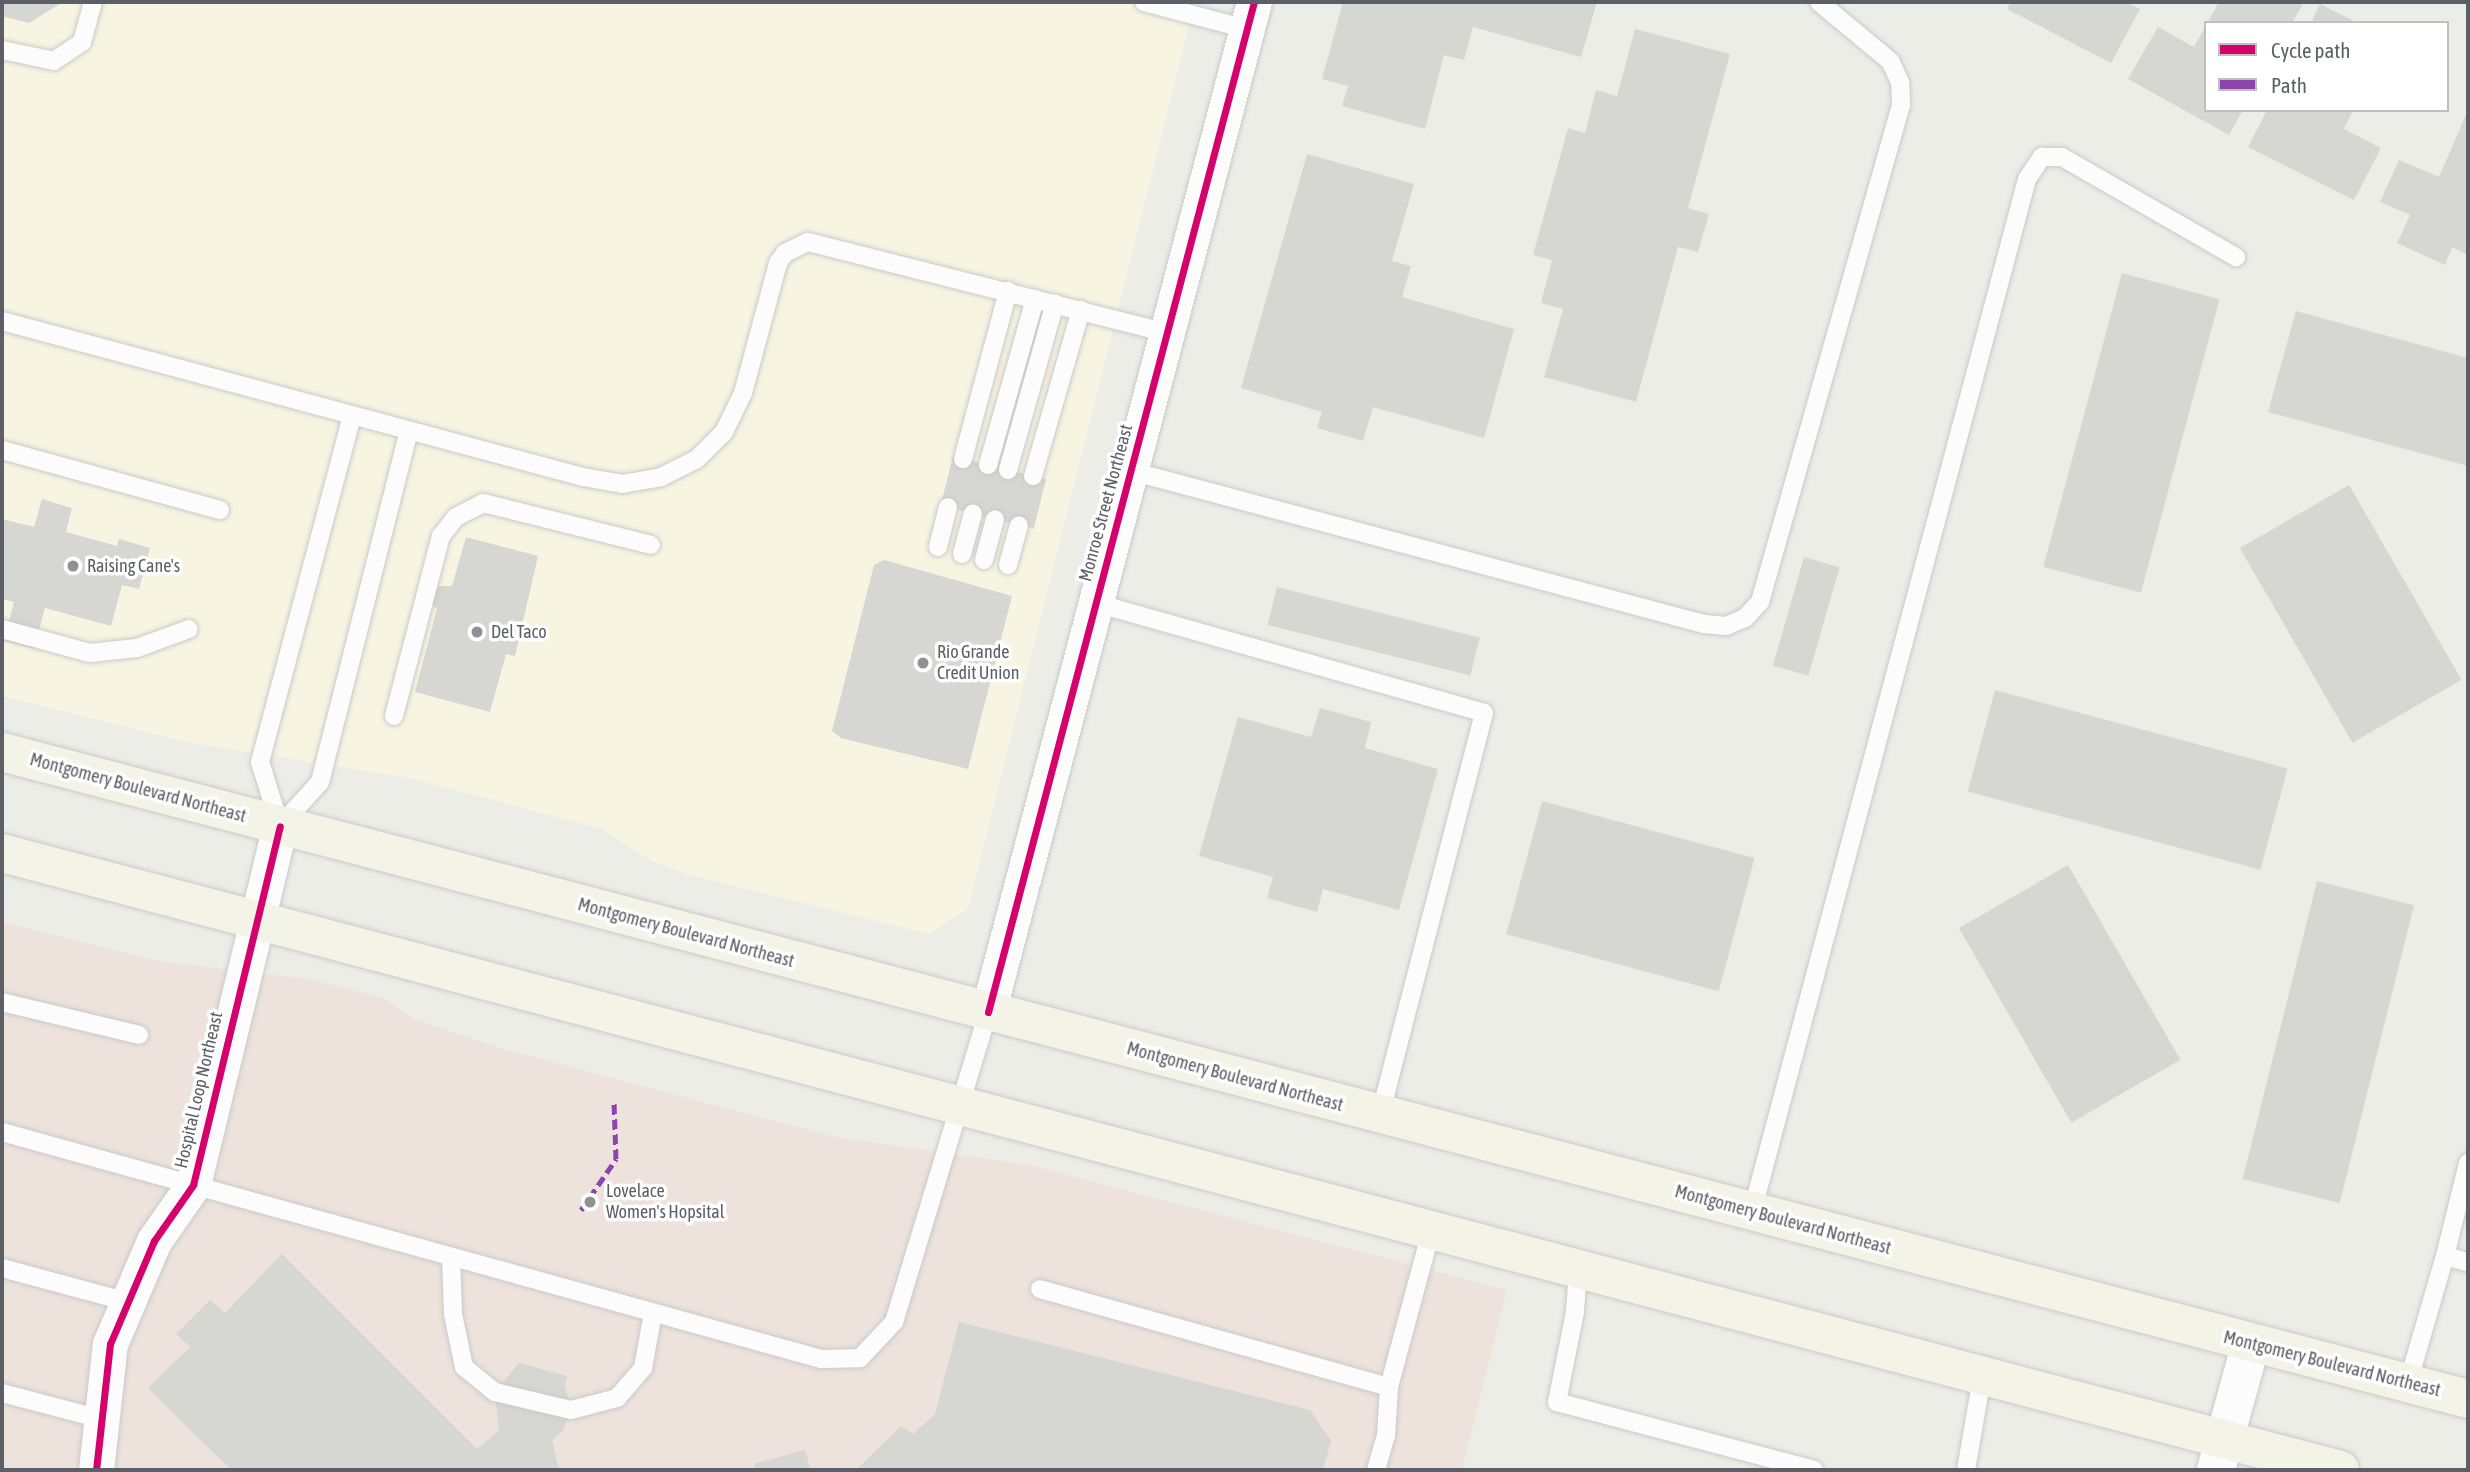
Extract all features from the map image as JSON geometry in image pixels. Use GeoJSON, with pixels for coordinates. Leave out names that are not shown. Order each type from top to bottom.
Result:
{"type":"FeatureCollection","features":[{"type":"Feature","properties":{"kind":"main road","name":"Montgomery Boulevard Northeast"},"geometry":{"type":"LineString","coordinates":[[2,752],[2468,1399]]}},
{"type":"Feature","properties":{"kind":"main road"},"geometry":{"type":"LineString","coordinates":[[2,853],[1982,1377],[2219,1456],[2340,1470]]}},
{"type":"Feature","properties":{"kind":"main road"},"geometry":{"type":"LineString","coordinates":[[2219,1456],[2251,1343]]}},
{"type":"Feature","properties":{"kind":"street","name":"Monroe Street Northeast"},"geometry":{"type":"LineString","coordinates":[[988,1012],[1250,15]]}},
{"type":"Feature","properties":{"kind":"street","name":"Hospital Loop Northeast"},"geometry":{"type":"LineString","coordinates":[[96,1470],[110,1344],[154,1241],[193,1185],[255,919],[280,826]]}},
{"type":"Feature","properties":{"kind":"lane"},"geometry":{"type":"LineString","coordinates":[[2,50],[54,61],[82,43],[93,2]]}},
{"type":"Feature","properties":{"kind":"lane"},"geometry":{"type":"LineString","coordinates":[[1144,2],[1250,15]]}},
{"type":"Feature","properties":{"kind":"lane"},"geometry":{"type":"LineString","coordinates":[[1131,471],[1704,624],[1726,626],[1745,618],[1760,602],[1901,105],[1900,82],[1890,61],[1819,2]]}},
{"type":"Feature","properties":{"kind":"lane"},"geometry":{"type":"LineString","coordinates":[[1752,1212],[2027,179],[2042,156],[2062,157],[2236,257]]}},
{"type":"Feature","properties":{"kind":"lane"},"geometry":{"type":"LineString","coordinates":[[2,321],[409,431],[592,479],[622,484],[661,478],[697,459],[724,432],[743,393],[778,263],[796,246],[821,243],[1168,333]]}},
{"type":"Feature","properties":{"kind":"lane"},"geometry":{"type":"LineString","coordinates":[[963,459],[1008,291]]}},
{"type":"Feature","properties":{"kind":"lane"},"geometry":{"type":"LineString","coordinates":[[988,465],[1035,299]]}},
{"type":"Feature","properties":{"kind":"lane"},"geometry":{"type":"LineString","coordinates":[[1008,470],[1055,303]]}},
{"type":"Feature","properties":{"kind":"lane"},"geometry":{"type":"LineString","coordinates":[[1033,476],[1081,310]]}},
{"type":"Feature","properties":{"kind":"lane"},"geometry":{"type":"LineString","coordinates":[[280,826],[260,762],[352,416]]}},
{"type":"Feature","properties":{"kind":"lane"},"geometry":{"type":"LineString","coordinates":[[280,826],[320,782],[409,431]]}},
{"type":"Feature","properties":{"kind":"lane"},"geometry":{"type":"LineString","coordinates":[[2,450],[220,510]]}},
{"type":"Feature","properties":{"kind":"lane"},"geometry":{"type":"LineString","coordinates":[[394,716],[441,536],[456,517],[483,503],[651,545]]}},
{"type":"Feature","properties":{"kind":"lane"},"geometry":{"type":"LineString","coordinates":[[938,547],[948,507]]}},
{"type":"Feature","properties":{"kind":"lane"},"geometry":{"type":"LineString","coordinates":[[962,554],[973,513]]}},
{"type":"Feature","properties":{"kind":"lane"},"geometry":{"type":"LineString","coordinates":[[984,559],[995,519]]}},
{"type":"Feature","properties":{"kind":"lane"},"geometry":{"type":"LineString","coordinates":[[1009,565],[1019,525]]}},
{"type":"Feature","properties":{"kind":"lane"},"geometry":{"type":"LineString","coordinates":[[1096,603],[1484,713],[1380,1114]]}},
{"type":"Feature","properties":{"kind":"lane"},"geometry":{"type":"LineString","coordinates":[[2,629],[90,653],[137,648],[189,629]]}},
{"type":"Feature","properties":{"kind":"lane"},"geometry":{"type":"LineString","coordinates":[[2,1002],[139,1035]]}},
{"type":"Feature","properties":{"kind":"lane"},"geometry":{"type":"LineString","coordinates":[[2,1132],[821,1359],[860,1358],[894,1322],[988,1012]]}},
{"type":"Feature","properties":{"kind":"lane"},"geometry":{"type":"LineString","coordinates":[[2408,1383],[2445,1256],[2468,1163]]}},
{"type":"Feature","properties":{"kind":"lane"},"geometry":{"type":"LineString","coordinates":[[1376,1470],[1385,1436],[1389,1387],[1431,1231]]}},
{"type":"Feature","properties":{"kind":"lane"},"geometry":{"type":"LineString","coordinates":[[2445,1256],[2468,1262]]}},
{"type":"Feature","properties":{"kind":"lane"},"geometry":{"type":"LineString","coordinates":[[451,1257],[453,1314],[464,1367],[495,1392],[571,1410],[617,1398],[643,1367],[653,1313]]}},
{"type":"Feature","properties":{"kind":"lane"},"geometry":{"type":"LineString","coordinates":[[2,1268],[128,1302]]}},
{"type":"Feature","properties":{"kind":"lane"},"geometry":{"type":"LineString","coordinates":[[1577,1270],[1575,1312],[1557,1402],[1814,1470]]}},
{"type":"Feature","properties":{"kind":"lane"},"geometry":{"type":"LineString","coordinates":[[1040,1289],[1389,1387]]}},
{"type":"Feature","properties":{"kind":"lane"},"geometry":{"type":"LineString","coordinates":[[1966,1470],[1982,1377]]}},
{"type":"Feature","properties":{"kind":"lane"},"geometry":{"type":"LineString","coordinates":[[2,1393],[101,1419]]}},
{"type":"Feature","properties":{"kind":"shaded area"},"geometry":{"type":"Polygon","coordinates":[[[2,2],[1195,2],[968,909],[929,934],[686,874],[652,861],[602,829],[410,778],[187,742],[2,696],[2,2]]]}},
{"type":"Feature","properties":{"kind":"shaded area","name":"Lovelace Women's Hopsital"},"geometry":{"type":"Polygon","coordinates":[[[2,922],[157,961],[309,979],[383,998],[414,1019],[500,1048],[835,1137],[1029,1165],[1507,1290],[1462,1470],[2,1470],[2,922]]]}},
{"type":"Feature","properties":{"kind":"building"},"geometry":{"type":"Polygon","coordinates":[[[2,2],[63,2],[29,23],[2,16],[2,2]]]}},
{"type":"Feature","properties":{"kind":"building"},"geometry":{"type":"Polygon","coordinates":[[[1343,2],[1597,2],[1581,57],[1473,27],[1464,60],[1444,55],[1425,129],[1342,106],[1348,86],[1322,79],[1343,2]]]}},
{"type":"Feature","properties":{"kind":"building"},"geometry":{"type":"Polygon","coordinates":[[[2011,2],[2126,2],[2140,9],[2111,63],[2007,9],[2011,2]]]}},
{"type":"Feature","properties":{"kind":"building"},"geometry":{"type":"Polygon","coordinates":[[[2219,2],[2304,2],[2293,21],[2208,21],[2219,2]]]}},
{"type":"Feature","properties":{"kind":"building"},"geometry":{"type":"Polygon","coordinates":[[[2320,4],[2354,21],[2312,21],[2320,4]]]}},
{"type":"Feature","properties":{"kind":"building"},"geometry":{"type":"Polygon","coordinates":[[[2158,27],[2194,47],[2204,29],[2204,112],[2242,112],[2229,135],[2128,79],[2158,27]]]}},
{"type":"Feature","properties":{"kind":"building"},"geometry":{"type":"Polygon","coordinates":[[[1635,29],[1730,54],[1688,208],[1709,214],[1698,252],[1678,247],[1636,402],[1544,377],[1563,309],[1541,303],[1552,260],[1533,255],[1568,128],[1585,133],[1596,90],[1617,96],[1635,29]]]}},
{"type":"Feature","properties":{"kind":"building"},"geometry":{"type":"Polygon","coordinates":[[[2468,110],[2468,255],[2452,247],[2445,265],[2397,243],[2410,215],[2380,202],[2399,160],[2439,177],[2468,110]]]}},
{"type":"Feature","properties":{"kind":"building"},"geometry":{"type":"Polygon","coordinates":[[[2266,112],[2352,112],[2344,129],[2381,148],[2354,200],[2248,147],[2266,112]]]}},
{"type":"Feature","properties":{"kind":"building"},"geometry":{"type":"Polygon","coordinates":[[[1307,154],[1414,184],[1392,261],[1411,266],[1402,297],[1514,329],[1484,438],[1373,407],[1363,441],[1317,428],[1322,412],[1241,388],[1307,154]]]}},
{"type":"Feature","properties":{"kind":"building"},"geometry":{"type":"Polygon","coordinates":[[[2122,273],[2220,299],[2141,593],[2043,567],[2122,273]]]}},
{"type":"Feature","properties":{"kind":"building"},"geometry":{"type":"Polygon","coordinates":[[[2296,311],[2468,358],[2468,466],[2268,412],[2296,311]]]}},
{"type":"Feature","properties":{"kind":"building"},"geometry":{"type":"Polygon","coordinates":[[[953,456],[1046,479],[1034,529],[941,505],[953,456]]]}},
{"type":"Feature","properties":{"kind":"building"},"geometry":{"type":"Polygon","coordinates":[[[2349,485],[2462,680],[2352,743],[2240,548],[2349,485]]]}},
{"type":"Feature","properties":{"kind":"building","name":"Raising Cane's"},"geometry":{"type":"Polygon","coordinates":[[[42,499],[72,508],[66,532],[117,546],[119,539],[150,548],[139,589],[122,585],[111,626],[45,608],[34,649],[4,641],[14,602],[2,599],[2,519],[34,527],[42,499]]]}},
{"type":"Feature","properties":{"kind":"building","name":"Del Taco"},"geometry":{"type":"Polygon","coordinates":[[[466,537],[538,556],[515,656],[506,654],[490,712],[415,692],[437,609],[430,603],[433,586],[452,586],[466,537]]]}},
{"type":"Feature","properties":{"kind":"building"},"geometry":{"type":"Polygon","coordinates":[[[1804,557],[1840,567],[1808,676],[1773,666],[1804,557]]]}},
{"type":"Feature","properties":{"kind":"building","name":"Rio Grande Credit Union"},"geometry":{"type":"Polygon","coordinates":[[[884,560],[1012,596],[968,769],[841,738],[832,731],[874,565],[884,560]]]}},
{"type":"Feature","properties":{"kind":"building"},"geometry":{"type":"Polygon","coordinates":[[[1277,587],[1480,638],[1470,675],[1268,625],[1277,587]]]}},
{"type":"Feature","properties":{"kind":"building"},"geometry":{"type":"Polygon","coordinates":[[[1995,690],[2288,768],[2260,870],[1968,791],[1995,690]]]}},
{"type":"Feature","properties":{"kind":"building"},"geometry":{"type":"Polygon","coordinates":[[[1320,708],[1371,722],[1365,748],[1438,769],[1399,910],[1323,889],[1317,912],[1267,898],[1273,877],[1199,856],[1238,717],[1311,737],[1320,708]]]}},
{"type":"Feature","properties":{"kind":"building"},"geometry":{"type":"Polygon","coordinates":[[[1542,801],[1755,858],[1719,991],[1506,934],[1542,801]]]}},
{"type":"Feature","properties":{"kind":"building"},"geometry":{"type":"Polygon","coordinates":[[[2068,865],[2180,1060],[2071,1123],[1959,928],[2068,865]]]}},
{"type":"Feature","properties":{"kind":"building"},"geometry":{"type":"Polygon","coordinates":[[[2317,881],[2414,905],[2340,1203],[2243,1179],[2317,881]]]}},
{"type":"Feature","properties":{"kind":"building"},"geometry":{"type":"Polygon","coordinates":[[[282,1254],[477,1449],[499,1431],[495,1392],[519,1363],[567,1376],[565,1385],[571,1410],[563,1431],[552,1440],[559,1470],[231,1470],[148,1388],[190,1347],[176,1334],[210,1300],[225,1313],[282,1254]]]}},
{"type":"Feature","properties":{"kind":"building"},"geometry":{"type":"Polygon","coordinates":[[[959,1322],[1310,1410],[1331,1441],[1323,1470],[856,1470],[901,1426],[913,1434],[935,1414],[959,1322]]]}},
{"type":"Feature","properties":{"kind":"building"},"geometry":{"type":"Polygon","coordinates":[[[805,1450],[811,1470],[756,1470],[754,1464],[805,1450]]]}},
{"type":"Feature","properties":{"kind":"marked path"},"geometry":{"type":"LineString","coordinates":[[581,1210],[616,1159],[614,1103]]}},
{"type":"Feature","properties":{"kind":"cycle path"},"geometry":{"type":"LineString","coordinates":[[988,1012],[1254,2]]}},
{"type":"Feature","properties":{"kind":"cycle path"},"geometry":{"type":"LineString","coordinates":[[96,1470],[110,1344],[154,1241],[193,1185],[280,826]]}},
{"type":"Feature","properties":{"kind":"place","name":"Raising Cane's"},"geometry":{"type":"Point","coordinates":[73,566]}},
{"type":"Feature","properties":{"kind":"place","name":"Del Taco"},"geometry":{"type":"Point","coordinates":[477,632]}},
{"type":"Feature","properties":{"kind":"place","name":"Rio Grande Credit Union"},"geometry":{"type":"Point","coordinates":[923,663]}},
{"type":"Feature","properties":{"kind":"place","name":"Lovelace Women's Hopsital"},"geometry":{"type":"Point","coordinates":[590,1202]}}]}
